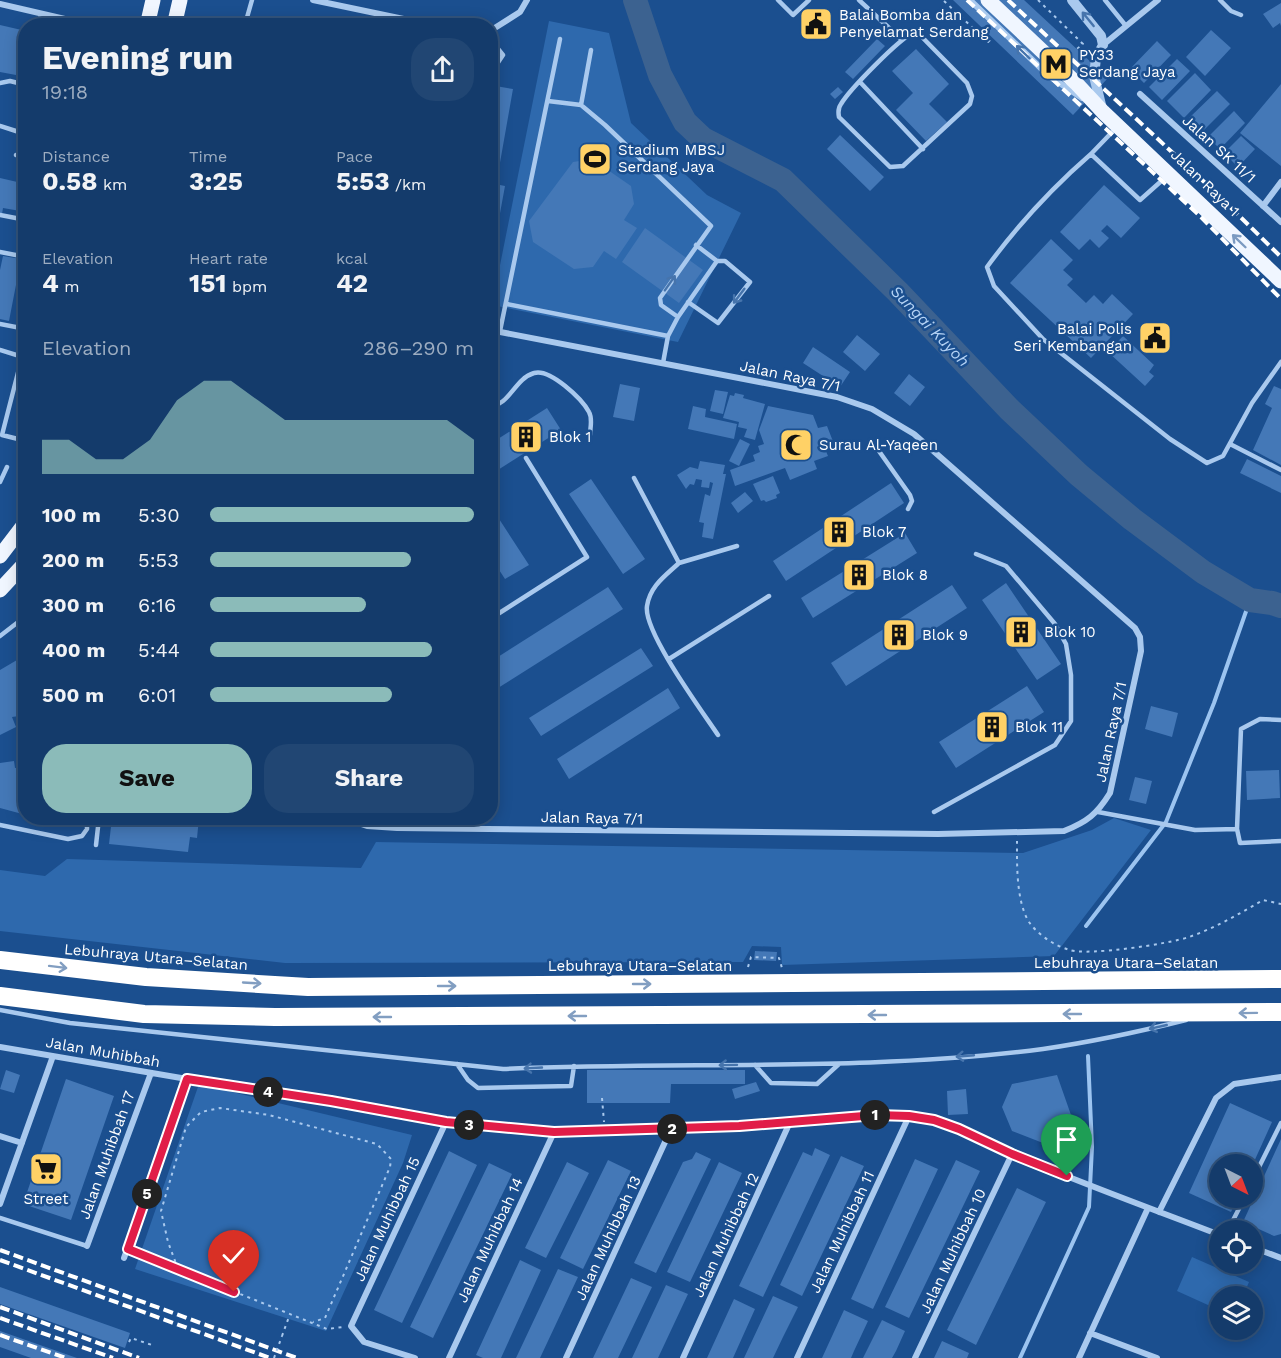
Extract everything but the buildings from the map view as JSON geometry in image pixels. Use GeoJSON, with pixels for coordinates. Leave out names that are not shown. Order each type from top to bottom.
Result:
{"type":"FeatureCollection","features":[{"type":"Feature","properties":{"kind":"highway","name":"Lebuhraya Utara–Selatan"},"geometry":{"type":"LineString","coordinates":[[0,960],[146,977],[308,987],[1281,979]]}},
{"type":"Feature","properties":{"kind":"highway"},"geometry":{"type":"LineString","coordinates":[[0,996],[144,1014],[275,1017],[1281,1012]]}},
{"type":"Feature","properties":{"kind":"main road"},"geometry":{"type":"LineString","coordinates":[[149,18],[153,0]]}},
{"type":"Feature","properties":{"kind":"main road"},"geometry":{"type":"LineString","coordinates":[[176,18],[180,0]]}},
{"type":"Feature","properties":{"kind":"main road","name":"Jalan Raya 1"},"geometry":{"type":"LineString","coordinates":[[988,0],[1281,281]]}},
{"type":"Feature","properties":{"kind":"main road"},"geometry":{"type":"LineString","coordinates":[[0,556],[18,532]]}},
{"type":"Feature","properties":{"kind":"main road"},"geometry":{"type":"LineString","coordinates":[[0,590],[18,571]]}},
{"type":"Feature","properties":{"kind":"street"},"geometry":{"type":"LineString","coordinates":[[313,0],[399,18]]}},
{"type":"Feature","properties":{"kind":"street"},"geometry":{"type":"LineString","coordinates":[[498,26],[520,12],[527,0]]}},
{"type":"Feature","properties":{"kind":"street","name":"Jalan Raya 1"},"geometry":{"type":"LineString","coordinates":[[970,0],[1049,76],[1103,112]]}},
{"type":"Feature","properties":{"kind":"street"},"geometry":{"type":"LineString","coordinates":[[1072,0],[1101,36],[1103,45]]}},
{"type":"Feature","properties":{"kind":"street"},"geometry":{"type":"LineString","coordinates":[[1103,112],[1094,76],[1096,58],[1103,45],[1158,0]]}},
{"type":"Feature","properties":{"kind":"street"},"geometry":{"type":"LineString","coordinates":[[0,4],[59,18]]}},
{"type":"Feature","properties":{"kind":"street","name":"Jalan SK 11/1"},"geometry":{"type":"LineString","coordinates":[[1140,94],[1281,222]]}},
{"type":"Feature","properties":{"kind":"street"},"geometry":{"type":"LineString","coordinates":[[1263,206],[1281,182]]}},
{"type":"Feature","properties":{"kind":"street","name":"Jalan Raya 7/1"},"geometry":{"type":"LineString","coordinates":[[364,825],[397,828],[938,834],[1064,831],[1098,812],[1110,793],[1141,651],[1140,637],[1136,628],[914,434],[872,409],[837,397],[500,332]]}},
{"type":"Feature","properties":{"kind":"street","name":"Jalan Muhibbah"},"geometry":{"type":"LineString","coordinates":[[0,1047],[446,1122],[554,1132],[671,1129],[876,1115],[909,1116],[934,1120],[959,1129],[1012,1154],[1104,1192],[1209,1231]]}},
{"type":"Feature","properties":{"kind":"street"},"geometry":{"type":"LineString","coordinates":[[0,1204],[53,1056]]}},
{"type":"Feature","properties":{"kind":"street","name":"Jalan Muhibbah 17"},"geometry":{"type":"LineString","coordinates":[[87,1246],[151,1073]]}},
{"type":"Feature","properties":{"kind":"street"},"geometry":{"type":"LineString","coordinates":[[1159,1212],[1216,1098],[1234,1084],[1281,1077]]}},
{"type":"Feature","properties":{"kind":"street"},"geometry":{"type":"LineString","coordinates":[[124,1258],[187,1079]]}},
{"type":"Feature","properties":{"kind":"street","name":"Jalan Muhibbah 11"},"geometry":{"type":"LineString","coordinates":[[797,1358],[909,1116]]}},
{"type":"Feature","properties":{"kind":"street","name":"Jalan Muhibbah 15"},"geometry":{"type":"LineString","coordinates":[[351,1326],[446,1122]]}},
{"type":"Feature","properties":{"kind":"street","name":"Jalan Muhibbah 12"},"geometry":{"type":"LineString","coordinates":[[683,1358],[790,1122]]}},
{"type":"Feature","properties":{"kind":"street","name":"Jalan Muhibbah 13"},"geometry":{"type":"LineString","coordinates":[[566,1358],[671,1129]]}},
{"type":"Feature","properties":{"kind":"street","name":"Jalan Muhibbah 14"},"geometry":{"type":"LineString","coordinates":[[449,1358],[554,1132]]}},
{"type":"Feature","properties":{"kind":"street"},"geometry":{"type":"LineString","coordinates":[[0,1136],[22,1143]]}},
{"type":"Feature","properties":{"kind":"street","name":"Jalan Muhibbah 10"},"geometry":{"type":"LineString","coordinates":[[915,1358],[1012,1154]]}},
{"type":"Feature","properties":{"kind":"street"},"geometry":{"type":"LineString","coordinates":[[1078,1358],[1148,1208]]}},
{"type":"Feature","properties":{"kind":"street"},"geometry":{"type":"LineString","coordinates":[[1263,1251],[1281,1258]]}},
{"type":"Feature","properties":{"kind":"street"},"geometry":{"type":"LineString","coordinates":[[351,1326],[364,1342],[415,1358]]}},
{"type":"Feature","properties":{"kind":"street"},"geometry":{"type":"LineString","coordinates":[[1090,1334],[1157,1358]]}},
{"type":"Feature","properties":{"kind":"lane"},"geometry":{"type":"LineString","coordinates":[[247,18],[252,0]]}},
{"type":"Feature","properties":{"kind":"lane"},"geometry":{"type":"LineString","coordinates":[[778,0],[793,15],[809,0]]}},
{"type":"Feature","properties":{"kind":"lane"},"geometry":{"type":"LineString","coordinates":[[859,0],[902,40]]}},
{"type":"Feature","properties":{"kind":"lane"},"geometry":{"type":"LineString","coordinates":[[1105,0],[1126,26]]}},
{"type":"Feature","properties":{"kind":"lane"},"geometry":{"type":"LineString","coordinates":[[1220,0],[1231,11],[1241,15]]}},
{"type":"Feature","properties":{"kind":"lane"},"geometry":{"type":"LineString","coordinates":[[40,18],[41,14]]}},
{"type":"Feature","properties":{"kind":"lane"},"geometry":{"type":"LineString","coordinates":[[914,32],[919,34],[967,83],[972,96],[970,104],[923,149],[903,166],[890,167],[839,117],[838,111],[840,105],[860,82],[902,40],[914,32]]}},
{"type":"Feature","properties":{"kind":"lane"},"geometry":{"type":"LineString","coordinates":[[500,332],[560,39]]}},
{"type":"Feature","properties":{"kind":"lane"},"geometry":{"type":"LineString","coordinates":[[581,105],[591,50]]}},
{"type":"Feature","properties":{"kind":"lane"},"geometry":{"type":"LineString","coordinates":[[0,83],[10,81],[18,83]]}},
{"type":"Feature","properties":{"kind":"lane"},"geometry":{"type":"LineString","coordinates":[[860,82],[923,149]]}},
{"type":"Feature","properties":{"kind":"lane"},"geometry":{"type":"LineString","coordinates":[[548,101],[581,105],[711,226],[660,298],[661,305],[678,317]]}},
{"type":"Feature","properties":{"kind":"lane"},"geometry":{"type":"LineString","coordinates":[[0,126],[18,132]]}},
{"type":"Feature","properties":{"kind":"lane"},"geometry":{"type":"LineString","coordinates":[[1118,126],[1091,154],[1065,176],[998,252],[987,267],[994,285],[1043,339],[1170,440],[1207,463],[1223,456],[1252,403],[1281,362]]}},
{"type":"Feature","properties":{"kind":"lane"},"geometry":{"type":"LineString","coordinates":[[1091,154],[1140,200],[1169,174]]}},
{"type":"Feature","properties":{"kind":"lane"},"geometry":{"type":"LineString","coordinates":[[0,215],[18,218]]}},
{"type":"Feature","properties":{"kind":"lane"},"geometry":{"type":"LineString","coordinates":[[688,302],[718,323],[750,282],[725,261],[717,261],[696,245]]}},
{"type":"Feature","properties":{"kind":"lane"},"geometry":{"type":"LineString","coordinates":[[0,252],[18,255]]}},
{"type":"Feature","properties":{"kind":"lane"},"geometry":{"type":"LineString","coordinates":[[663,363],[668,336],[678,317],[717,261]]}},
{"type":"Feature","properties":{"kind":"lane"},"geometry":{"type":"LineString","coordinates":[[507,304],[668,336]]}},
{"type":"Feature","properties":{"kind":"lane"},"geometry":{"type":"LineString","coordinates":[[0,324],[18,326]]}},
{"type":"Feature","properties":{"kind":"lane"},"geometry":{"type":"LineString","coordinates":[[0,350],[18,355]]}},
{"type":"Feature","properties":{"kind":"lane"},"geometry":{"type":"LineString","coordinates":[[498,404],[525,378],[535,372],[545,373],[561,382],[584,405],[591,418],[590,435]]}},
{"type":"Feature","properties":{"kind":"lane"},"geometry":{"type":"LineString","coordinates":[[18,377],[1,435],[18,439]]}},
{"type":"Feature","properties":{"kind":"lane"},"geometry":{"type":"LineString","coordinates":[[874,444],[910,495],[912,501],[908,509]]}},
{"type":"Feature","properties":{"kind":"lane"},"geometry":{"type":"LineString","coordinates":[[1230,444],[1281,470]]}},
{"type":"Feature","properties":{"kind":"lane"},"geometry":{"type":"LineString","coordinates":[[498,614],[587,557],[526,458]]}},
{"type":"Feature","properties":{"kind":"lane"},"geometry":{"type":"LineString","coordinates":[[0,482],[8,467]]}},
{"type":"Feature","properties":{"kind":"lane"},"geometry":{"type":"LineString","coordinates":[[634,478],[679,563]]}},
{"type":"Feature","properties":{"kind":"lane"},"geometry":{"type":"LineString","coordinates":[[718,735],[649,624],[647,608],[653,587],[679,563],[737,546]]}},
{"type":"Feature","properties":{"kind":"lane"},"geometry":{"type":"LineString","coordinates":[[934,812],[1055,745],[1071,721],[1071,675],[1066,644],[1055,624],[1006,566],[976,554]]}},
{"type":"Feature","properties":{"kind":"lane"},"geometry":{"type":"LineString","coordinates":[[669,659],[769,596]]}},
{"type":"Feature","properties":{"kind":"lane"},"geometry":{"type":"LineString","coordinates":[[0,636],[18,622]]}},
{"type":"Feature","properties":{"kind":"lane"},"geometry":{"type":"LineString","coordinates":[[1281,720],[1260,719],[1241,729],[1237,829],[1240,843],[1281,841]]}},
{"type":"Feature","properties":{"kind":"lane"},"geometry":{"type":"LineString","coordinates":[[1098,812],[1195,830],[1237,829]]}},
{"type":"Feature","properties":{"kind":"lane"},"geometry":{"type":"LineString","coordinates":[[0,825],[68,839],[82,837],[87,825]]}},
{"type":"Feature","properties":{"kind":"lane"},"geometry":{"type":"LineString","coordinates":[[96,845],[98,825]]}},
{"type":"Feature","properties":{"kind":"lane"},"geometry":{"type":"LineString","coordinates":[[0,1010],[70,1023],[503,1069],[574,1066],[839,1064],[933,1059],[1042,1049],[1119,1036],[1215,1014]]}},
{"type":"Feature","properties":{"kind":"lane"},"geometry":{"type":"LineString","coordinates":[[457,1064],[468,1080],[478,1089],[571,1086],[574,1066]]}},
{"type":"Feature","properties":{"kind":"lane"},"geometry":{"type":"LineString","coordinates":[[755,1065],[771,1083],[817,1084],[839,1064]]}},
{"type":"Feature","properties":{"kind":"lane"},"geometry":{"type":"LineString","coordinates":[[1263,1159],[1281,1123]]}},
{"type":"Feature","properties":{"kind":"lane"},"geometry":{"type":"LineString","coordinates":[[0,1218],[87,1246]]}},
{"type":"Feature","properties":{"kind":"path"},"geometry":{"type":"LineString","coordinates":[[943,0],[988,42],[992,38]]}},
{"type":"Feature","properties":{"kind":"path"},"geometry":{"type":"LineString","coordinates":[[1038,0],[1083,44],[1077,49]]}},
{"type":"Feature","properties":{"kind":"path"},"geometry":{"type":"LineString","coordinates":[[1017,832],[1017,884],[1029,921],[1042,937],[1071,951],[1119,950],[1187,938],[1226,922],[1263,900],[1281,904]]}},
{"type":"Feature","properties":{"kind":"path"},"geometry":{"type":"LineString","coordinates":[[602,1098],[604,1131]]}},
{"type":"Feature","properties":{"kind":"path"},"geometry":{"type":"LineString","coordinates":[[178,1269],[168,1242],[161,1211],[186,1127],[201,1112],[220,1108],[268,1115],[377,1144],[391,1159],[390,1167],[325,1318],[314,1323]]}},
{"type":"Feature","properties":{"kind":"path"},"geometry":{"type":"LineString","coordinates":[[128,1249],[327,1329],[351,1326]]}},
{"type":"Feature","properties":{"kind":"path"},"geometry":{"type":"LineString","coordinates":[[274,1358],[290,1314]]}},
{"type":"Feature","properties":{"kind":"path"},"geometry":{"type":"LineString","coordinates":[[129,1342],[131,1338],[155,1346]]}},
{"type":"Feature","properties":{"kind":"shaded area","name":"Stadium MBSJ Serdang Jaya"},"geometry":{"type":"Polygon","coordinates":[[[549,21],[609,33],[631,123],[707,195],[741,213],[678,342],[498,306],[498,275],[549,21]]]}},
{"type":"Feature","properties":{"kind":"shaded area"},"geometry":{"type":"Polygon","coordinates":[[[1114,818],[1151,830],[1054,956],[782,965],[781,947],[752,946],[743,962],[285,963],[0,931],[0,870],[45,876],[67,859],[361,868],[376,842],[1023,853],[1092,830],[1114,818]]]}},
{"type":"Feature","properties":{"kind":"shaded area"},"geometry":{"type":"Polygon","coordinates":[[[199,1084],[412,1135],[403,1163],[326,1331],[135,1269],[199,1084]]]}},
{"type":"Feature","properties":{"kind":"shaded area"},"geometry":{"type":"Polygon","coordinates":[[[1192,1257],[1209,1264],[1209,1274],[1231,1274],[1249,1282],[1247,1286],[1209,1286],[1209,1305],[1177,1291],[1192,1257]]]}},
{"type":"Feature","properties":{"kind":"waterway","name":"Sungai Kuyoh"},"geometry":{"type":"LineString","coordinates":[[635,0],[660,75],[685,122],[703,139],[783,180],[898,292],[1009,409],[1079,475],[1132,519],[1203,572],[1250,600],[1281,606]]}},
{"type":"Feature","properties":{"kind":"waterway"},"geometry":{"type":"LineString","coordinates":[[1086,926],[1166,822],[1214,703],[1250,600]]}},
{"type":"Feature","properties":{"kind":"waterway"},"geometry":{"type":"LineString","coordinates":[[1020,1358],[1089,1207],[1092,1147],[1088,1056]]}},
{"type":"Feature","properties":{"kind":"railway"},"geometry":{"type":"LineString","coordinates":[[967,0],[1202,218],[1281,299]]}},
{"type":"Feature","properties":{"kind":"railway"},"geometry":{"type":"LineString","coordinates":[[1008,0],[1215,192],[1281,257]]}},
{"type":"Feature","properties":{"kind":"railway"},"geometry":{"type":"LineString","coordinates":[[0,1250],[297,1358]]}},
{"type":"Feature","properties":{"kind":"railway"},"geometry":{"type":"LineString","coordinates":[[0,1260],[270,1358]]}},
{"type":"Feature","properties":{"kind":"railway"},"geometry":{"type":"LineString","coordinates":[[0,1307],[139,1358]]}},
{"type":"Feature","properties":{"kind":"railway"},"geometry":{"type":"LineString","coordinates":[[0,1318],[113,1358]]}},
{"type":"Feature","properties":{"kind":"railway"},"geometry":{"type":"LineString","coordinates":[[0,1335],[66,1358]]}},
{"type":"Feature","properties":{"kind":"place","name":"Balai Bomba dan Penyelamat Serdang"},"geometry":{"type":"Point","coordinates":[816,24]}},
{"type":"Feature","properties":{"kind":"place","name":"PY33 Serdang Jaya"},"geometry":{"type":"Point","coordinates":[1056,64]}},
{"type":"Feature","properties":{"kind":"place","name":"Stadium MBSJ Serdang Jaya"},"geometry":{"type":"Point","coordinates":[595,159]}},
{"type":"Feature","properties":{"kind":"place","name":"Balai Polis Seri Kembangan"},"geometry":{"type":"Point","coordinates":[1155,338]}},
{"type":"Feature","properties":{"kind":"place","name":"Blok 1"},"geometry":{"type":"Point","coordinates":[526,437]}},
{"type":"Feature","properties":{"kind":"place","name":"Surau Al-Yaqeen"},"geometry":{"type":"Point","coordinates":[796,445]}},
{"type":"Feature","properties":{"kind":"place","name":"Blok 7"},"geometry":{"type":"Point","coordinates":[839,532]}},
{"type":"Feature","properties":{"kind":"place","name":"Blok 8"},"geometry":{"type":"Point","coordinates":[859,575]}},
{"type":"Feature","properties":{"kind":"place","name":"Blok 10"},"geometry":{"type":"Point","coordinates":[1021,632]}},
{"type":"Feature","properties":{"kind":"place","name":"Blok 9"},"geometry":{"type":"Point","coordinates":[899,635]}},
{"type":"Feature","properties":{"kind":"place","name":"Blok 11"},"geometry":{"type":"Point","coordinates":[992,727]}},
{"type":"Feature","properties":{"kind":"place","name":"Street"},"geometry":{"type":"Point","coordinates":[46,1169]}},
{"type":"Feature","properties":{"kind":"route"},"geometry":{"type":"LineString","coordinates":[[234,1292],[128,1249],[187,1079],[331,1101],[446,1122],[554,1132],[739,1126],[876,1115],[909,1116],[934,1120],[959,1129],[1067,1176]]}}]}
